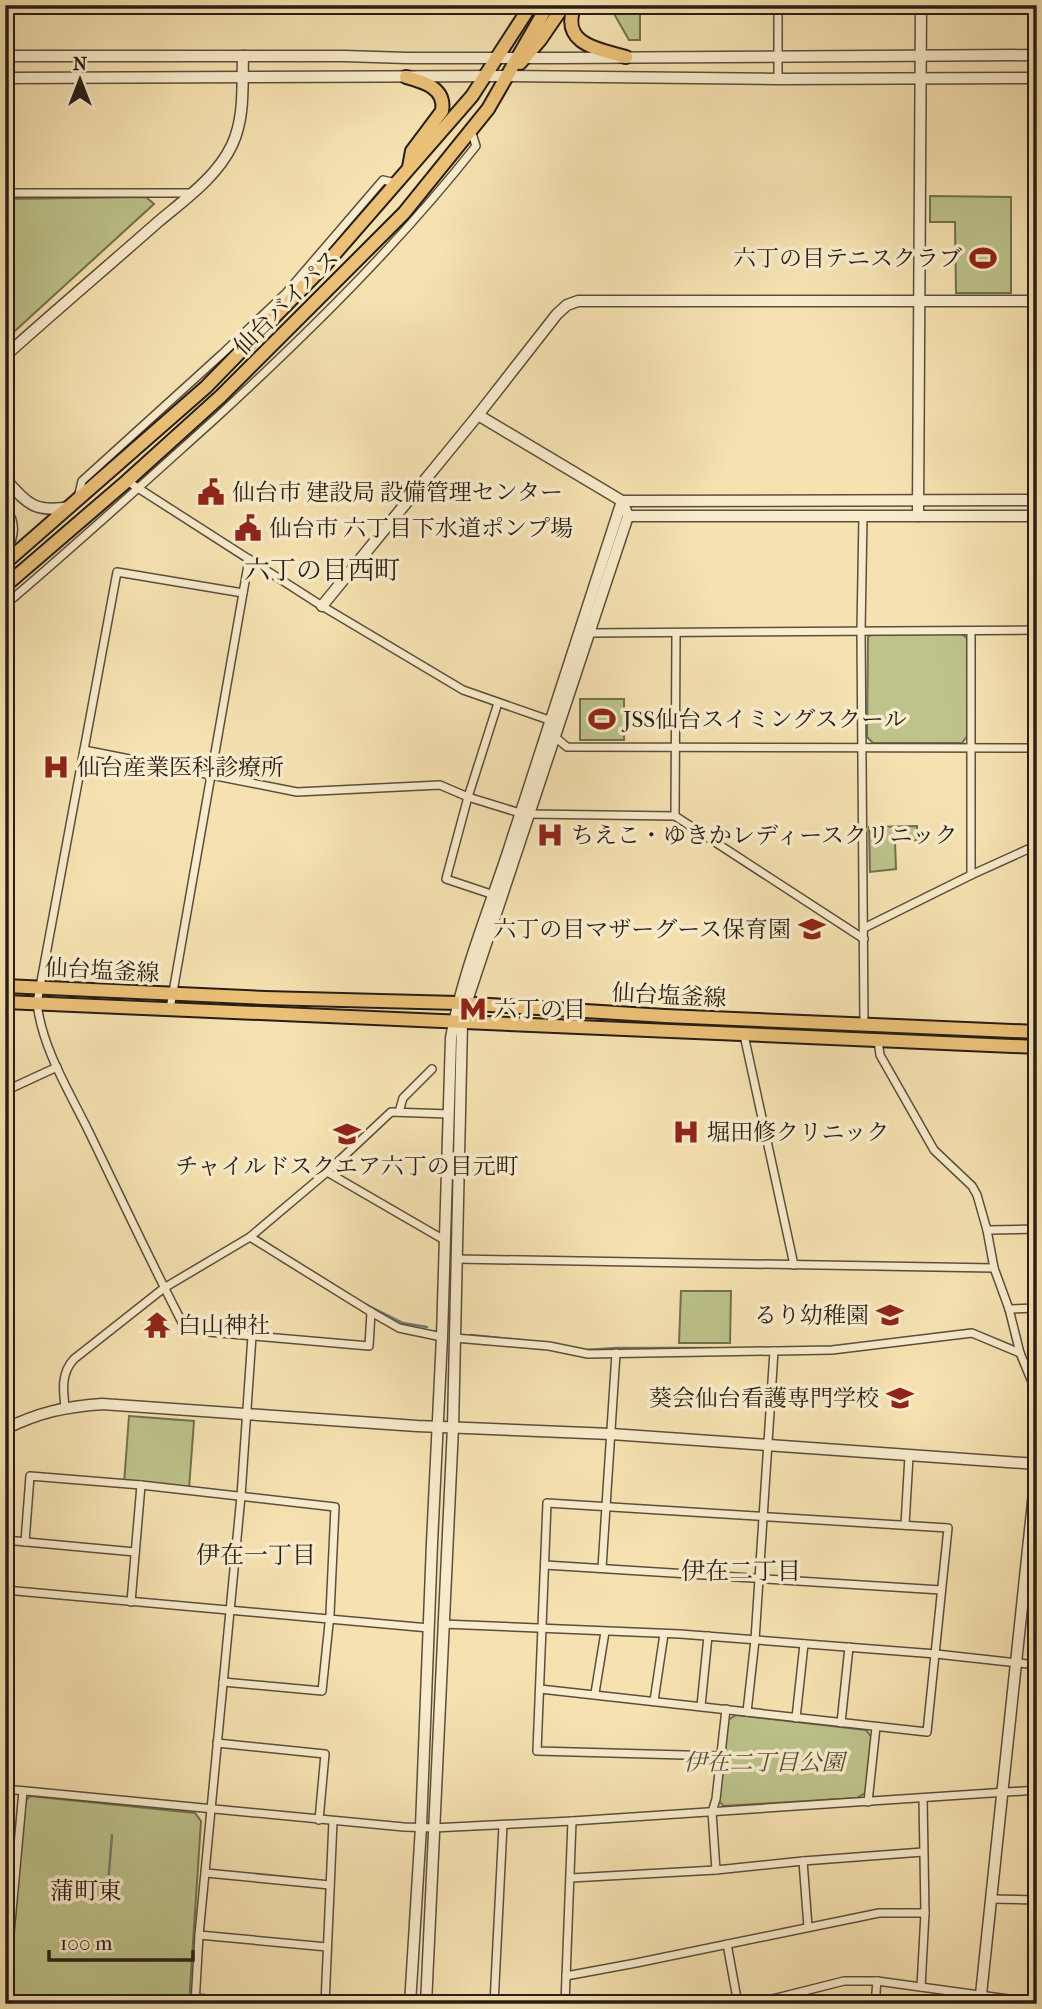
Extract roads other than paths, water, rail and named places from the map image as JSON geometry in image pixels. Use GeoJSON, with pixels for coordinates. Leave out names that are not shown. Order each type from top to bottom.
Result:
{"type":"FeatureCollection","features":[{"type":"Feature","properties":{"kind":"main road","name":"仙台バイパス"},"geometry":{"type":"LineString","coordinates":[[5,563],[206,387],[324,266],[472,96],[531,5]]}},
{"type":"Feature","properties":{"kind":"main road"},"geometry":{"type":"LineString","coordinates":[[521,58],[548,5]]}},
{"type":"Feature","properties":{"kind":"main road"},"geometry":{"type":"LineString","coordinates":[[521,58],[564,5]]}},
{"type":"Feature","properties":{"kind":"main road"},"geometry":{"type":"LineString","coordinates":[[575,5],[570,19],[579,40],[594,48],[626,57]]}},
{"type":"Feature","properties":{"kind":"main road","name":"仙台バイパス"},"geometry":{"type":"LineString","coordinates":[[5,586],[221,396],[377,241],[404,213],[488,109],[521,58]]}},
{"type":"Feature","properties":{"kind":"main road"},"geometry":{"type":"LineString","coordinates":[[406,77],[432,86],[442,96],[443,106],[412,151],[408,170]]}},
{"type":"Feature","properties":{"kind":"main road","name":"仙台塩釜線"},"geometry":{"type":"LineString","coordinates":[[5,986],[462,1003],[665,1016],[1037,1032]]}},
{"type":"Feature","properties":{"kind":"main road","name":"仙台塩釜線"},"geometry":{"type":"LineString","coordinates":[[5,1002],[1037,1047]]}},
{"type":"Feature","properties":{"kind":"street"},"geometry":{"type":"LineString","coordinates":[[778,5],[778,79]]}},
{"type":"Feature","properties":{"kind":"street"},"geometry":{"type":"LineString","coordinates":[[918,516],[920,5]]}},
{"type":"Feature","properties":{"kind":"street"},"geometry":{"type":"LineString","coordinates":[[5,57],[1037,55]]}},
{"type":"Feature","properties":{"kind":"street"},"geometry":{"type":"LineString","coordinates":[[5,356],[222,163],[239,127],[243,94],[243,56]]}},
{"type":"Feature","properties":{"kind":"street"},"geometry":{"type":"LineString","coordinates":[[5,78],[1037,78]]}},
{"type":"Feature","properties":{"kind":"street"},"geometry":{"type":"LineString","coordinates":[[5,605],[139,488],[274,364],[390,247],[476,146],[471,130]]}},
{"type":"Feature","properties":{"kind":"street"},"geometry":{"type":"LineString","coordinates":[[5,193],[192,192]]}},
{"type":"Feature","properties":{"kind":"street"},"geometry":{"type":"LineString","coordinates":[[322,606],[567,305],[578,301],[1037,301]]}},
{"type":"Feature","properties":{"kind":"street"},"geometry":{"type":"LineString","coordinates":[[478,415],[622,501],[1037,500]]}},
{"type":"Feature","properties":{"kind":"street"},"geometry":{"type":"LineString","coordinates":[[5,479],[29,503],[41,509],[53,510],[73,505]]}},
{"type":"Feature","properties":{"kind":"street"},"geometry":{"type":"LineString","coordinates":[[127,481],[322,606],[463,690],[549,720]]}},
{"type":"Feature","properties":{"kind":"street"},"geometry":{"type":"LineString","coordinates":[[426,2004],[453,1427],[458,1022],[494,895],[554,736],[628,516],[622,501]]}},
{"type":"Feature","properties":{"kind":"street"},"geometry":{"type":"LineString","coordinates":[[462,1003],[524,813],[549,720],[622,501]]}},
{"type":"Feature","properties":{"kind":"street"},"geometry":{"type":"LineString","coordinates":[[5,510],[12,531],[5,551]]}},
{"type":"Feature","properties":{"kind":"street"},"geometry":{"type":"LineString","coordinates":[[628,516],[1037,516]]}},
{"type":"Feature","properties":{"kind":"street"},"geometry":{"type":"LineString","coordinates":[[863,516],[864,1025]]}},
{"type":"Feature","properties":{"kind":"street"},"geometry":{"type":"LineString","coordinates":[[170,1009],[249,559]]}},
{"type":"Feature","properties":{"kind":"street"},"geometry":{"type":"LineString","coordinates":[[243,593],[117,572],[37,1003],[39,1022],[57,1067],[186,1330],[369,1346],[371,1312]]}},
{"type":"Feature","properties":{"kind":"street"},"geometry":{"type":"LineString","coordinates":[[589,633],[1037,630]]}},
{"type":"Feature","properties":{"kind":"street"},"geometry":{"type":"LineString","coordinates":[[971,631],[971,875]]}},
{"type":"Feature","properties":{"kind":"street"},"geometry":{"type":"LineString","coordinates":[[675,816],[676,633]]}},
{"type":"Feature","properties":{"kind":"street"},"geometry":{"type":"LineString","coordinates":[[494,895],[446,878],[498,703]]}},
{"type":"Feature","properties":{"kind":"street"},"geometry":{"type":"LineString","coordinates":[[549,720],[554,736],[567,747],[1037,748]]}},
{"type":"Feature","properties":{"kind":"street"},"geometry":{"type":"LineString","coordinates":[[84,750],[297,792],[440,785],[468,797],[524,813],[675,816],[864,939]]}},
{"type":"Feature","properties":{"kind":"street"},"geometry":{"type":"LineString","coordinates":[[864,928],[1036,845],[1037,857]]}},
{"type":"Feature","properties":{"kind":"street"},"geometry":{"type":"LineString","coordinates":[[410,2004],[421,1828],[442,1337],[451,1038],[458,1022]]}},
{"type":"Feature","properties":{"kind":"street"},"geometry":{"type":"LineString","coordinates":[[744,1035],[794,1265]]}},
{"type":"Feature","properties":{"kind":"street"},"geometry":{"type":"LineString","coordinates":[[878,1041],[880,1055],[934,1150],[972,1186],[987,1230],[994,1268],[1009,1309],[1020,1353],[1035,1380],[1037,1394]]}},
{"type":"Feature","properties":{"kind":"street"},"geometry":{"type":"LineString","coordinates":[[5,1091],[57,1067]]}},
{"type":"Feature","properties":{"kind":"street"},"geometry":{"type":"LineString","coordinates":[[399,1112],[403,1098],[432,1069]]}},
{"type":"Feature","properties":{"kind":"street"},"geometry":{"type":"LineString","coordinates":[[65,1407],[64,1376],[67,1367],[82,1352],[164,1288],[250,1237],[327,1172],[391,1112],[449,1114]]}},
{"type":"Feature","properties":{"kind":"street"},"geometry":{"type":"LineString","coordinates":[[327,1172],[446,1241]]}},
{"type":"Feature","properties":{"kind":"street"},"geometry":{"type":"LineString","coordinates":[[987,1230],[1037,1228]]}},
{"type":"Feature","properties":{"kind":"street"},"geometry":{"type":"LineString","coordinates":[[250,1237],[399,1328],[442,1337]]}},
{"type":"Feature","properties":{"kind":"street"},"geometry":{"type":"LineString","coordinates":[[456,1259],[994,1268]]}},
{"type":"Feature","properties":{"kind":"street"},"geometry":{"type":"LineString","coordinates":[[1009,1309],[1037,1308]]}},
{"type":"Feature","properties":{"kind":"street"},"geometry":{"type":"LineString","coordinates":[[455,1338],[549,1346],[588,1354],[832,1350],[972,1333],[1020,1353]]}},
{"type":"Feature","properties":{"kind":"street"},"geometry":{"type":"LineString","coordinates":[[251,1336],[241,1496],[195,2001],[263,2004]]}},
{"type":"Feature","properties":{"kind":"street"},"geometry":{"type":"LineString","coordinates":[[747,1712],[755,1640],[774,1351]]}},
{"type":"Feature","properties":{"kind":"street"},"geometry":{"type":"LineString","coordinates":[[602,1568],[616,1353]]}},
{"type":"Feature","properties":{"kind":"street"},"geometry":{"type":"LineString","coordinates":[[5,1429],[65,1407],[102,1405],[438,1427],[611,1434],[1037,1464],[980,2000]]}},
{"type":"Feature","properties":{"kind":"street"},"geometry":{"type":"LineString","coordinates":[[905,1525],[909,1456]]}},
{"type":"Feature","properties":{"kind":"street"},"geometry":{"type":"LineString","coordinates":[[25,1542],[30,1476],[335,1507],[322,1691],[223,1682]]}},
{"type":"Feature","properties":{"kind":"street"},"geometry":{"type":"LineString","coordinates":[[131,1602],[141,1486]]}},
{"type":"Feature","properties":{"kind":"street"},"geometry":{"type":"LineString","coordinates":[[540,1689],[928,1732],[948,1528],[547,1503],[537,1751],[721,1756]]}},
{"type":"Feature","properties":{"kind":"street"},"geometry":{"type":"LineString","coordinates":[[5,1540],[135,1552]]}},
{"type":"Feature","properties":{"kind":"street"},"geometry":{"type":"LineString","coordinates":[[545,1565],[941,1590]]}},
{"type":"Feature","properties":{"kind":"street"},"geometry":{"type":"LineString","coordinates":[[5,1590],[429,1628]]}},
{"type":"Feature","properties":{"kind":"street"},"geometry":{"type":"LineString","coordinates":[[443,1624],[708,1636],[1037,1665]]}},
{"type":"Feature","properties":{"kind":"street"},"geometry":{"type":"LineString","coordinates":[[595,1693],[605,1632]]}},
{"type":"Feature","properties":{"kind":"street"},"geometry":{"type":"LineString","coordinates":[[654,1701],[664,1634]]}},
{"type":"Feature","properties":{"kind":"street"},"geometry":{"type":"LineString","coordinates":[[701,1706],[708,1636]]}},
{"type":"Feature","properties":{"kind":"street"},"geometry":{"type":"LineString","coordinates":[[796,1718],[804,1644]]}},
{"type":"Feature","properties":{"kind":"street"},"geometry":{"type":"LineString","coordinates":[[841,1723],[849,1647]]}},
{"type":"Feature","properties":{"kind":"street"},"geometry":{"type":"LineString","coordinates":[[716,1870],[712,1812],[726,1709]]}},
{"type":"Feature","properties":{"kind":"street"},"geometry":{"type":"LineString","coordinates":[[868,1802],[876,1727]]}},
{"type":"Feature","properties":{"kind":"street"},"geometry":{"type":"LineString","coordinates":[[217,1743],[325,1754],[319,1820]]}},
{"type":"Feature","properties":{"kind":"street"},"geometry":{"type":"LineString","coordinates":[[5,1789],[421,1828],[572,1821],[1037,1790]]}},
{"type":"Feature","properties":{"kind":"street"},"geometry":{"type":"LineString","coordinates":[[5,1988],[23,1791]]}},
{"type":"Feature","properties":{"kind":"street"},"geometry":{"type":"LineString","coordinates":[[921,1987],[925,1913],[923,1798]]}},
{"type":"Feature","properties":{"kind":"street"},"geometry":{"type":"LineString","coordinates":[[325,2004],[333,1821]]}},
{"type":"Feature","properties":{"kind":"street"},"geometry":{"type":"LineString","coordinates":[[565,2004],[572,1821]]}},
{"type":"Feature","properties":{"kind":"street"},"geometry":{"type":"LineString","coordinates":[[494,2004],[503,1825]]}},
{"type":"Feature","properties":{"kind":"street"},"geometry":{"type":"LineString","coordinates":[[571,1878],[716,1870],[923,1852]]}},
{"type":"Feature","properties":{"kind":"street"},"geometry":{"type":"LineString","coordinates":[[5,1854],[16,1855]]}},
{"type":"Feature","properties":{"kind":"street"},"geometry":{"type":"LineString","coordinates":[[803,1861],[808,1927]]}},
{"type":"Feature","properties":{"kind":"street"},"geometry":{"type":"LineString","coordinates":[[206,1873],[330,1885]]}},
{"type":"Feature","properties":{"kind":"street"},"geometry":{"type":"LineString","coordinates":[[991,1899],[1037,1900]]}},
{"type":"Feature","properties":{"kind":"street"},"geometry":{"type":"LineString","coordinates":[[566,1976],[879,1913],[925,1913]]}},
{"type":"Feature","properties":{"kind":"street"},"geometry":{"type":"LineString","coordinates":[[199,1936],[327,1947]]}},
{"type":"Feature","properties":{"kind":"street"},"geometry":{"type":"LineString","coordinates":[[727,1944],[738,2004]]}},
{"type":"Feature","properties":{"kind":"street"},"geometry":{"type":"LineString","coordinates":[[753,2004],[844,1980],[921,1987],[980,2000],[1037,2003]]}},
{"type":"Feature","properties":{"kind":"street"},"geometry":{"type":"LineString","coordinates":[[875,2004],[877,1981]]}},
{"type":"Feature","properties":{"kind":"waterway"},"geometry":{"type":"LineString","coordinates":[[258,1237],[279,1251]]}},
{"type":"Feature","properties":{"kind":"waterway"},"geometry":{"type":"LineString","coordinates":[[365,1304],[403,1323],[427,1327]]}},
{"type":"Feature","properties":{"kind":"waterway"},"geometry":{"type":"LineString","coordinates":[[855,1344],[969,1330]]}},
{"type":"Feature","properties":{"kind":"waterway"},"geometry":{"type":"LineString","coordinates":[[471,1335],[541,1342]]}},
{"type":"Feature","properties":{"kind":"waterway"},"geometry":{"type":"LineString","coordinates":[[585,1350],[712,1348]]}},
{"type":"Feature","properties":{"kind":"waterway"},"geometry":{"type":"LineString","coordinates":[[1032,1363],[1037,1365]]}},
{"type":"Feature","properties":{"kind":"waterway"},"geometry":{"type":"LineString","coordinates":[[107,1897],[112,1835]]}},
{"type":"Feature","properties":{"kind":"place","name":"六丁の目テニスクラブ"},"geometry":{"type":"Point","coordinates":[983,258]}},
{"type":"Feature","properties":{"kind":"place","name":"仙台市 建設局 設備管理センター"},"geometry":{"type":"Point","coordinates":[211,492]}},
{"type":"Feature","properties":{"kind":"place","name":"仙台市 六丁目下水道ポンプ場"},"geometry":{"type":"Point","coordinates":[248,528]}},
{"type":"Feature","properties":{"kind":"place","name":"JSS仙台スイミングスクール"},"geometry":{"type":"Point","coordinates":[602,719]}},
{"type":"Feature","properties":{"kind":"place","name":"仙台産業医科診療所"},"geometry":{"type":"Point","coordinates":[56,767]}},
{"type":"Feature","properties":{"kind":"place","name":"ちえこ・ゆきかレディースクリニック"},"geometry":{"type":"Point","coordinates":[550,835]}},
{"type":"Feature","properties":{"kind":"place","name":"六丁の目マザーグース保育園"},"geometry":{"type":"Point","coordinates":[812,929]}},
{"type":"Feature","properties":{"kind":"place","name":"六丁の目"},"geometry":{"type":"Point","coordinates":[473,1009]}},
{"type":"Feature","properties":{"kind":"place","name":"堀田修クリニック"},"geometry":{"type":"Point","coordinates":[686,1132]}},
{"type":"Feature","properties":{"kind":"place","name":"チャイルドスクエア六丁の目元町"},"geometry":{"type":"Point","coordinates":[347,1134]}},
{"type":"Feature","properties":{"kind":"place","name":"るり幼稚園"},"geometry":{"type":"Point","coordinates":[890,1315]}},
{"type":"Feature","properties":{"kind":"place","name":"白山神社"},"geometry":{"type":"Point","coordinates":[157,1325]}},
{"type":"Feature","properties":{"kind":"place","name":"葵会仙台看護専門学校"},"geometry":{"type":"Point","coordinates":[900,1398]}},
{"type":"Feature","properties":{"kind":"district","name":"六丁の目西町"},"geometry":{"type":"Point","coordinates":[322,570]}},
{"type":"Feature","properties":{"kind":"district","name":"伊在一丁目"},"geometry":{"type":"Point","coordinates":[256,1555]}},
{"type":"Feature","properties":{"kind":"district","name":"伊在二丁目"},"geometry":{"type":"Point","coordinates":[741,1571]}},
{"type":"Feature","properties":{"kind":"district","name":"蒲町東"},"geometry":{"type":"Point","coordinates":[86,1891]}},
{"type":"Feature","properties":{"kind":"park label","name":"伊在二丁目公園"},"geometry":{"type":"Point","coordinates":[764,1762]}}]}
